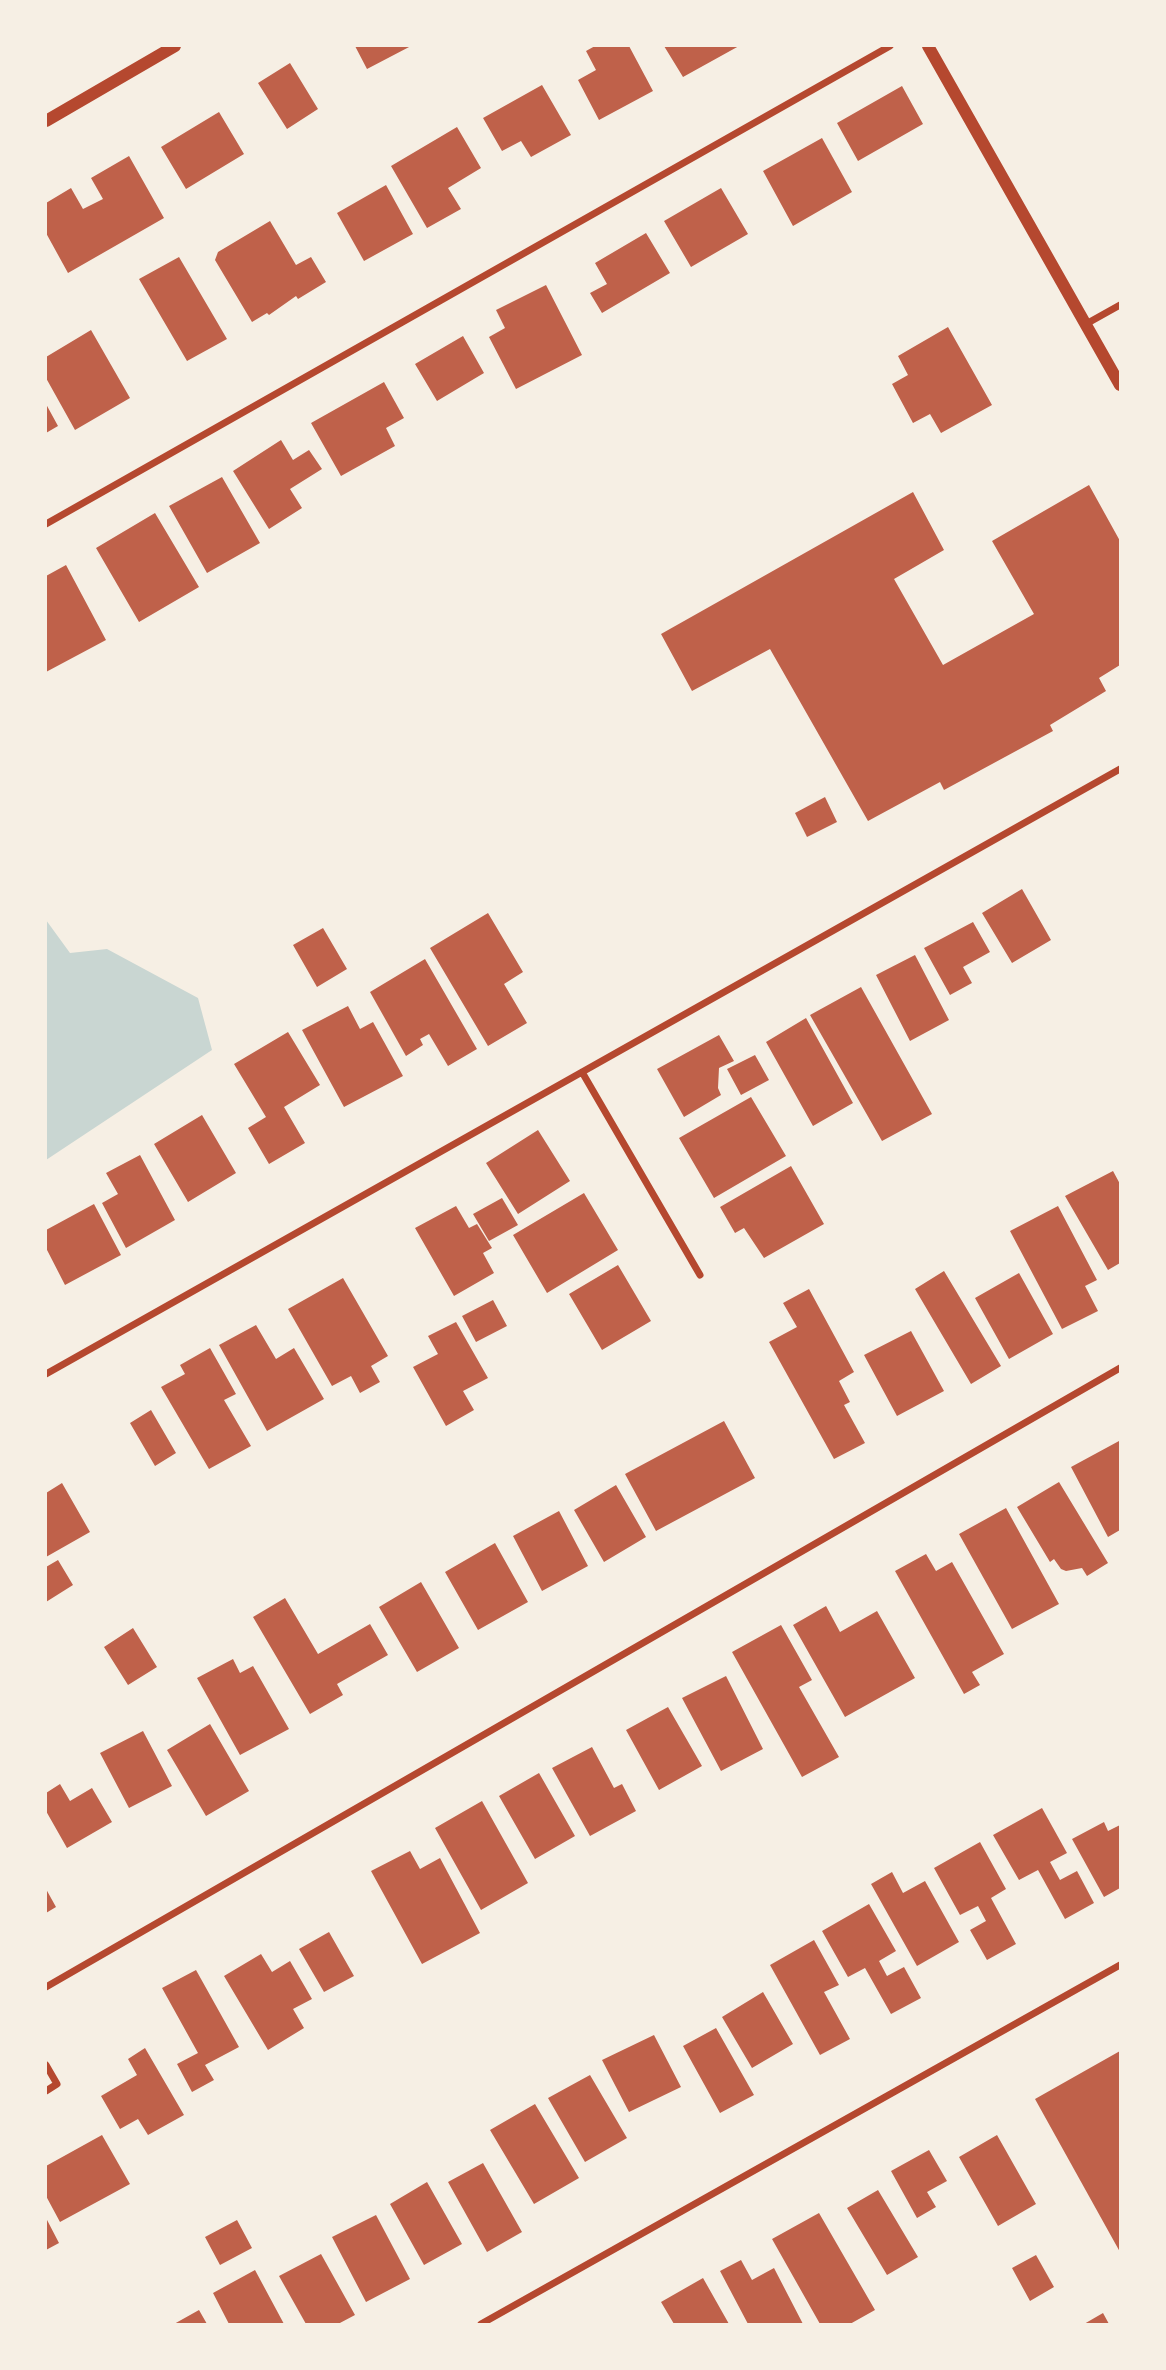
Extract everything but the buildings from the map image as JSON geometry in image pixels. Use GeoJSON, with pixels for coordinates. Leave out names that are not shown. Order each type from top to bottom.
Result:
{"type":"FeatureCollection","features":[{"type":"Feature","properties":{"kind":"street"},"geometry":{"type":"LineString","coordinates":[[46,121],[162,49],[175,46]]}},
{"type":"Feature","properties":{"kind":"street"},"geometry":{"type":"LineString","coordinates":[[46,524],[890,46]]}},
{"type":"Feature","properties":{"kind":"street"},"geometry":{"type":"LineString","coordinates":[[928,46],[1121,385]]}},
{"type":"Feature","properties":{"kind":"street"},"geometry":{"type":"LineString","coordinates":[[1086,324],[1121,304]]}},
{"type":"Feature","properties":{"kind":"street"},"geometry":{"type":"LineString","coordinates":[[46,1374],[1121,769]]}},
{"type":"Feature","properties":{"kind":"street"},"geometry":{"type":"LineString","coordinates":[[582,1072],[700,1275]]}},
{"type":"Feature","properties":{"kind":"street"},"geometry":{"type":"LineString","coordinates":[[46,1987],[1121,1368]]}},
{"type":"Feature","properties":{"kind":"street"},"geometry":{"type":"LineString","coordinates":[[481,2325],[1121,1965]]}},
{"type":"Feature","properties":{"kind":"street"},"geometry":{"type":"LineString","coordinates":[[46,2065],[57,2084],[46,2091]]}},
{"type":"Feature","properties":{"kind":"shaded area"},"geometry":{"type":"Polygon","coordinates":[[[46,920],[70,953],[107,949],[198,998],[212,1050],[46,1160],[46,920]]]}}]}
